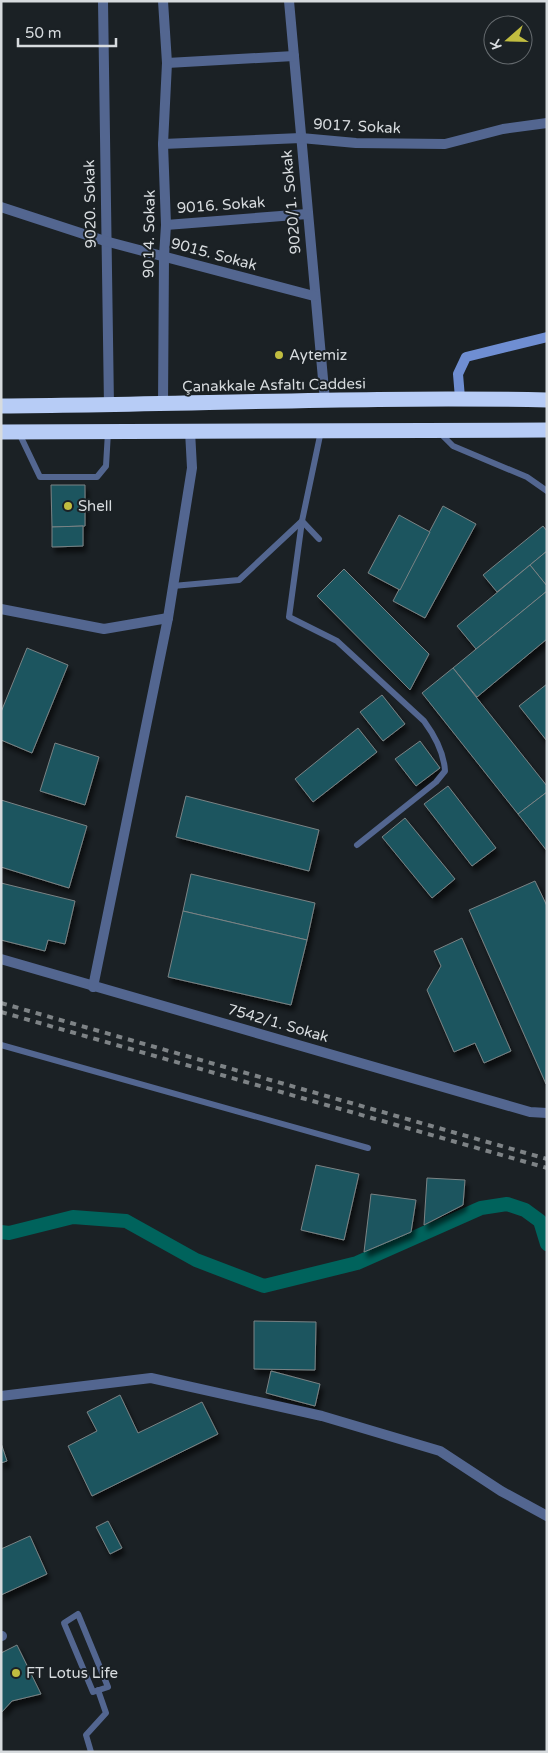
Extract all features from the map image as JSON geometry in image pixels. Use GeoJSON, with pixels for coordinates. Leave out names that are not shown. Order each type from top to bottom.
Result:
{"type":"FeatureCollection","features":[{"type":"Feature","properties":{"kind":"highway","name":"Çanakkale Asfaltı Caddesi"},"geometry":{"type":"LineString","coordinates":[[1,406],[109,406],[460,398],[547,400]]}},
{"type":"Feature","properties":{"kind":"highway"},"geometry":{"type":"LineString","coordinates":[[1,432],[547,430]]}},
{"type":"Feature","properties":{"kind":"street","name":"9020. Sokak"},"geometry":{"type":"LineString","coordinates":[[103,1],[109,406]]}},
{"type":"Feature","properties":{"kind":"street","name":"9014. Sokak"},"geometry":{"type":"LineString","coordinates":[[163,1],[167,63],[164,144],[166,224],[163,405]]}},
{"type":"Feature","properties":{"kind":"street","name":"9020/1. Sokak"},"geometry":{"type":"LineString","coordinates":[[289,1],[314,296],[325,401]]}},
{"type":"Feature","properties":{"kind":"street"},"geometry":{"type":"LineString","coordinates":[[167,63],[294,56]]}},
{"type":"Feature","properties":{"kind":"street","name":"9017. Sokak"},"geometry":{"type":"LineString","coordinates":[[164,144],[301,138],[356,144],[445,144],[503,129],[547,122]]}},
{"type":"Feature","properties":{"kind":"street","name":"9015. Sokak"},"geometry":{"type":"LineString","coordinates":[[1,207],[106,241],[314,296]]}},
{"type":"Feature","properties":{"kind":"street","name":"9016. Sokak"},"geometry":{"type":"LineString","coordinates":[[166,224],[307,214]]}},
{"type":"Feature","properties":{"kind":"street"},"geometry":{"type":"LineString","coordinates":[[460,398],[458,374],[466,358],[547,337]]}},
{"type":"Feature","properties":{"kind":"street"},"geometry":{"type":"LineString","coordinates":[[93,987],[168,618],[192,468],[190,431]]}},
{"type":"Feature","properties":{"kind":"street"},"geometry":{"type":"LineString","coordinates":[[1,609],[104,629],[168,618]]}},
{"type":"Feature","properties":{"kind":"street","name":"7542/1. Sokak"},"geometry":{"type":"LineString","coordinates":[[1,959],[530,1112],[547,1113]]}},
{"type":"Feature","properties":{"kind":"street"},"geometry":{"type":"LineString","coordinates":[[1,1396],[150,1378],[322,1416],[440,1451],[501,1491],[547,1516]]}},
{"type":"Feature","properties":{"kind":"lane"},"geometry":{"type":"LineString","coordinates":[[322,430],[302,521],[289,617],[337,641],[424,721],[433,734],[445,760],[445,771],[436,782],[357,845]]}},
{"type":"Feature","properties":{"kind":"lane"},"geometry":{"type":"LineString","coordinates":[[438,430],[454,446],[527,477],[547,491]]}},
{"type":"Feature","properties":{"kind":"lane"},"geometry":{"type":"LineString","coordinates":[[18,431],[40,477],[97,477],[106,466],[108,431]]}},
{"type":"Feature","properties":{"kind":"lane"},"geometry":{"type":"LineString","coordinates":[[302,521],[319,539]]}},
{"type":"Feature","properties":{"kind":"lane"},"geometry":{"type":"LineString","coordinates":[[173,586],[239,580],[302,521]]}},
{"type":"Feature","properties":{"kind":"lane"},"geometry":{"type":"LineString","coordinates":[[1,1045],[368,1148]]}},
{"type":"Feature","properties":{"kind":"lane"},"geometry":{"type":"LineString","coordinates":[[78,1614],[108,1687],[98,1690],[93,1692],[64,1623],[78,1614]]}},
{"type":"Feature","properties":{"kind":"lane"},"geometry":{"type":"LineString","coordinates":[[91,1752],[86,1735],[106,1713],[98,1690]]}},
{"type":"Feature","properties":{"kind":"building"},"geometry":{"type":"Polygon","coordinates":[[[51,485],[85,485],[85,526],[52,527],[51,485]]]}},
{"type":"Feature","properties":{"kind":"building"},"geometry":{"type":"Polygon","coordinates":[[[443,506],[476,524],[425,618],[393,601],[443,506]]]}},
{"type":"Feature","properties":{"kind":"building"},"geometry":{"type":"Polygon","coordinates":[[[399,515],[430,532],[400,590],[368,573],[399,515]]]}},
{"type":"Feature","properties":{"kind":"building"},"geometry":{"type":"Polygon","coordinates":[[[83,526],[83,546],[52,547],[52,527],[83,526]]]}},
{"type":"Feature","properties":{"kind":"building"},"geometry":{"type":"Polygon","coordinates":[[[543,526],[547,531],[547,551],[497,592],[483,575],[543,526]]]}},
{"type":"Feature","properties":{"kind":"building"},"geometry":{"type":"Polygon","coordinates":[[[547,551],[547,586],[530,565],[547,551]]]}},
{"type":"Feature","properties":{"kind":"building"},"geometry":{"type":"Polygon","coordinates":[[[530,565],[547,586],[547,591],[476,649],[457,626],[530,565]]]}},
{"type":"Feature","properties":{"kind":"building"},"geometry":{"type":"Polygon","coordinates":[[[344,569],[429,654],[410,690],[317,596],[344,569]]]}},
{"type":"Feature","properties":{"kind":"building"},"geometry":{"type":"Polygon","coordinates":[[[547,591],[547,639],[477,697],[453,668],[547,591]]]}},
{"type":"Feature","properties":{"kind":"building"},"geometry":{"type":"Polygon","coordinates":[[[27,648],[68,665],[32,753],[1,740],[1,712],[27,648]]]}},
{"type":"Feature","properties":{"kind":"building"},"geometry":{"type":"Polygon","coordinates":[[[453,668],[547,786],[547,792],[518,814],[422,693],[453,668]]]}},
{"type":"Feature","properties":{"kind":"building"},"geometry":{"type":"Polygon","coordinates":[[[547,684],[547,741],[519,706],[547,684]]]}},
{"type":"Feature","properties":{"kind":"building"},"geometry":{"type":"Polygon","coordinates":[[[382,695],[405,724],[383,741],[360,712],[382,695]]]}},
{"type":"Feature","properties":{"kind":"building"},"geometry":{"type":"Polygon","coordinates":[[[358,728],[377,752],[313,802],[295,779],[358,728]]]}},
{"type":"Feature","properties":{"kind":"building"},"geometry":{"type":"Polygon","coordinates":[[[420,741],[440,768],[416,786],[395,759],[420,741]]]}},
{"type":"Feature","properties":{"kind":"building"},"geometry":{"type":"Polygon","coordinates":[[[55,743],[99,757],[85,805],[40,791],[55,743]]]}},
{"type":"Feature","properties":{"kind":"building"},"geometry":{"type":"Polygon","coordinates":[[[448,786],[496,848],[472,866],[424,804],[448,786]]]}},
{"type":"Feature","properties":{"kind":"building"},"geometry":{"type":"Polygon","coordinates":[[[547,792],[547,851],[518,814],[547,792]]]}},
{"type":"Feature","properties":{"kind":"building"},"geometry":{"type":"Polygon","coordinates":[[[186,796],[319,830],[309,871],[176,837],[186,796]]]}},
{"type":"Feature","properties":{"kind":"building"},"geometry":{"type":"Polygon","coordinates":[[[1,800],[87,826],[69,888],[1,867],[1,800]]]}},
{"type":"Feature","properties":{"kind":"building"},"geometry":{"type":"Polygon","coordinates":[[[405,818],[455,879],[432,898],[382,837],[405,818]]]}},
{"type":"Feature","properties":{"kind":"building"},"geometry":{"type":"Polygon","coordinates":[[[191,874],[315,903],[307,940],[183,911],[191,874]]]}},
{"type":"Feature","properties":{"kind":"building"},"geometry":{"type":"Polygon","coordinates":[[[535,881],[547,906],[546,1084],[469,910],[535,881]]]}},
{"type":"Feature","properties":{"kind":"building"},"geometry":{"type":"Polygon","coordinates":[[[1,883],[75,901],[65,944],[48,940],[45,951],[1,940],[1,883]]]}},
{"type":"Feature","properties":{"kind":"building"},"geometry":{"type":"Polygon","coordinates":[[[183,911],[307,940],[291,1005],[168,977],[183,911]]]}},
{"type":"Feature","properties":{"kind":"building"},"geometry":{"type":"Polygon","coordinates":[[[462,938],[511,1051],[484,1063],[475,1043],[454,1052],[427,990],[441,966],[434,951],[462,938]]]}},
{"type":"Feature","properties":{"kind":"building"},"geometry":{"type":"Polygon","coordinates":[[[316,1165],[359,1174],[344,1240],[301,1230],[316,1165]]]}},
{"type":"Feature","properties":{"kind":"building"},"geometry":{"type":"Polygon","coordinates":[[[427,1178],[465,1180],[463,1205],[424,1225],[427,1178]]]}},
{"type":"Feature","properties":{"kind":"building"},"geometry":{"type":"Polygon","coordinates":[[[371,1194],[416,1200],[411,1232],[364,1252],[371,1194]]]}},
{"type":"Feature","properties":{"kind":"building"},"geometry":{"type":"Polygon","coordinates":[[[254,1321],[316,1322],[315,1370],[254,1369],[254,1321]]]}},
{"type":"Feature","properties":{"kind":"building"},"geometry":{"type":"Polygon","coordinates":[[[271,1371],[320,1384],[315,1406],[266,1393],[271,1371]]]}},
{"type":"Feature","properties":{"kind":"building"},"geometry":{"type":"Polygon","coordinates":[[[120,1395],[138,1433],[202,1402],[218,1434],[92,1496],[68,1446],[97,1431],[87,1412],[120,1395]]]}},
{"type":"Feature","properties":{"kind":"building"},"geometry":{"type":"Polygon","coordinates":[[[1,1443],[7,1461],[1,1463],[1,1443]]]}},
{"type":"Feature","properties":{"kind":"building"},"geometry":{"type":"Polygon","coordinates":[[[108,1521],[122,1548],[110,1554],[96,1527],[108,1521]]]}},
{"type":"Feature","properties":{"kind":"building"},"geometry":{"type":"Polygon","coordinates":[[[30,1536],[47,1574],[1,1595],[1,1549],[30,1536]]]}},
{"type":"Feature","properties":{"kind":"building","name":"FT Lotus Life"},"geometry":{"type":"Polygon","coordinates":[[[17,1645],[41,1694],[12,1701],[1,1713],[1,1653],[17,1645]]]}},
{"type":"Feature","properties":{"kind":"waterway"},"geometry":{"type":"LineString","coordinates":[[1,1232],[9,1233],[73,1217],[126,1221],[196,1260],[264,1286],[357,1263],[481,1208],[507,1204],[525,1210],[540,1221],[547,1244]]}},
{"type":"Feature","properties":{"kind":"railway"},"geometry":{"type":"LineString","coordinates":[[1,1003],[547,1159]]}},
{"type":"Feature","properties":{"kind":"railway"},"geometry":{"type":"LineString","coordinates":[[1,1012],[547,1168]]}},
{"type":"Feature","properties":{"kind":"place","name":"Aytemiz"},"geometry":{"type":"Point","coordinates":[279,355]}},
{"type":"Feature","properties":{"kind":"place","name":"Shell"},"geometry":{"type":"Point","coordinates":[68,506]}},
{"type":"Feature","properties":{"kind":"place","name":"FT Lotus Life"},"geometry":{"type":"Point","coordinates":[16,1673]}}]}
